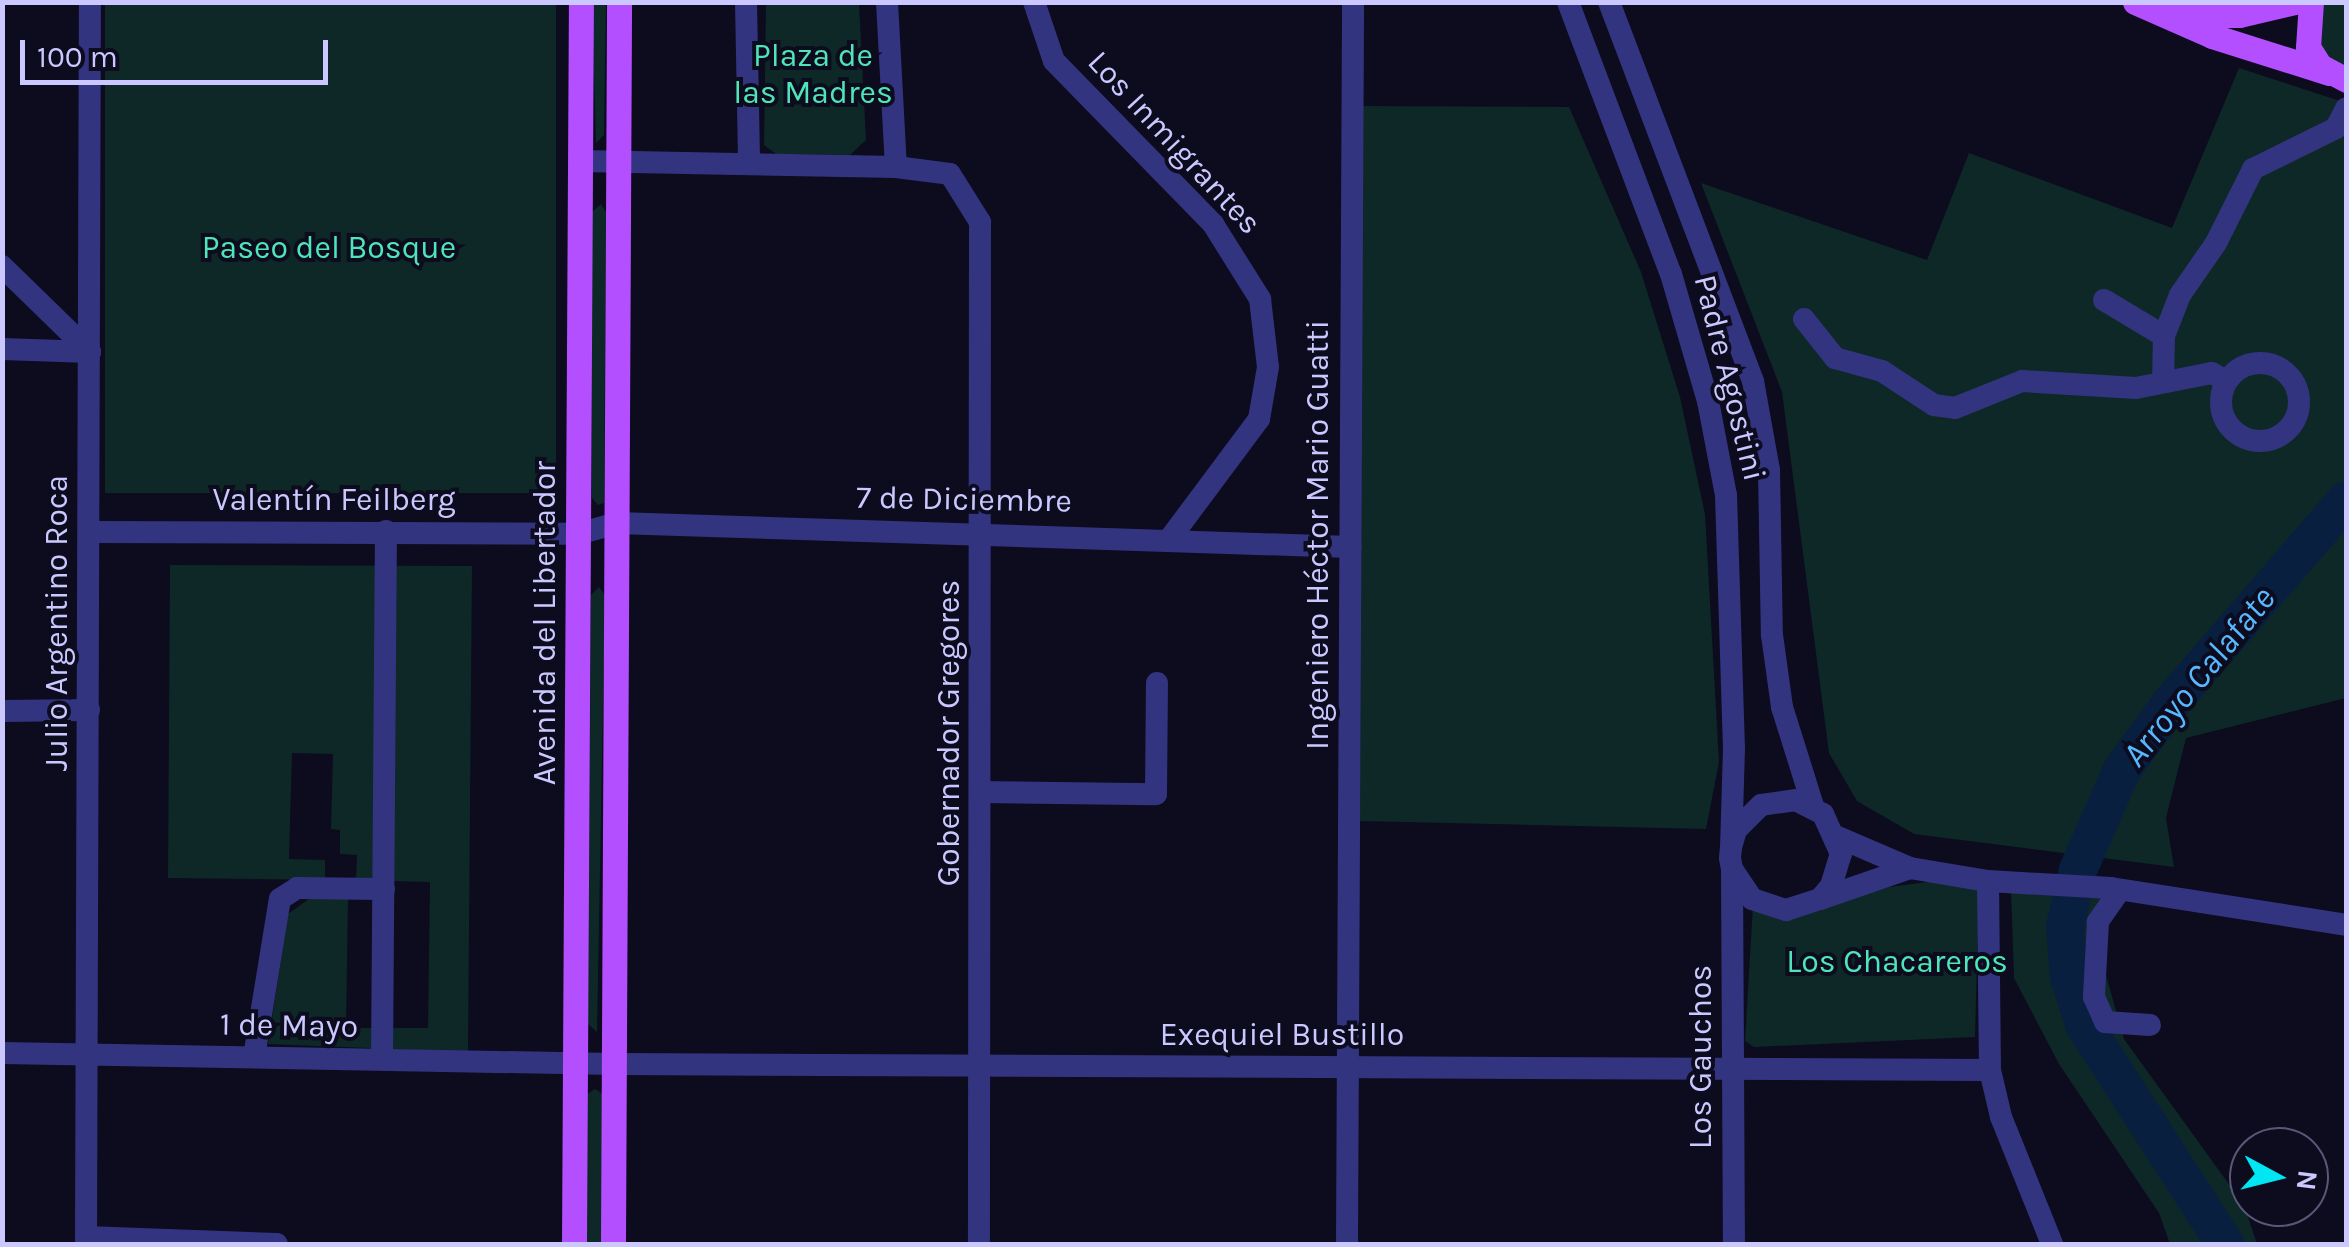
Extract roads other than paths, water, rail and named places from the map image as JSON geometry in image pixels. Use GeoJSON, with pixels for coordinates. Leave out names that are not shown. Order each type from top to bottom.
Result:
{"type":"FeatureCollection","features":[{"type":"Feature","properties":{"kind":"main road","name":"Avenida del Libertador"},"geometry":{"type":"LineString","coordinates":[[574,1244],[581,2]]}},
{"type":"Feature","properties":{"kind":"main road"},"geometry":{"type":"LineString","coordinates":[[613,1244],[619,2]]}},
{"type":"Feature","properties":{"kind":"main road"},"geometry":{"type":"LineString","coordinates":[[2135,2],[2174,15],[2212,36],[2338,76]]}},
{"type":"Feature","properties":{"kind":"main road"},"geometry":{"type":"LineString","coordinates":[[2174,15],[2239,15],[2295,2]]}},
{"type":"Feature","properties":{"kind":"main road"},"geometry":{"type":"LineString","coordinates":[[2311,2],[2306,37],[2338,76]]}},
{"type":"Feature","properties":{"kind":"street","name":"Julio Argentino Roca"},"geometry":{"type":"LineString","coordinates":[[86,1241],[90,2]]}},
{"type":"Feature","properties":{"kind":"street"},"geometry":{"type":"LineString","coordinates":[[746,2],[749,162]]}},
{"type":"Feature","properties":{"kind":"street"},"geometry":{"type":"LineString","coordinates":[[580,162],[896,167],[887,2]]}},
{"type":"Feature","properties":{"kind":"street","name":"Los Inmigrantes"},"geometry":{"type":"LineString","coordinates":[[1034,2],[1054,61],[1213,224],[1260,298],[1268,367],[1259,419],[1171,538]]}},
{"type":"Feature","properties":{"kind":"street","name":"Ingeniero Héctor Mario Guatti"},"geometry":{"type":"LineString","coordinates":[[1348,1244],[1353,2]]}},
{"type":"Feature","properties":{"kind":"street","name":"Padre Agostini"},"geometry":{"type":"LineString","coordinates":[[1568,2],[1672,274],[1708,401],[1726,496],[1731,858]]}},
{"type":"Feature","properties":{"kind":"street","name":"Padre Agostini"},"geometry":{"type":"LineString","coordinates":[[1609,2],[1753,382],[1770,470],[1770,597],[1782,708],[1813,806]]}},
{"type":"Feature","properties":{"kind":"street"},"geometry":{"type":"LineString","coordinates":[[2163,382],[2164,336],[2180,294],[2216,243],[2254,169],[2336,128],[2346,108]]}},
{"type":"Feature","properties":{"kind":"street","name":"Gobernador Gregores"},"geometry":{"type":"LineString","coordinates":[[896,167],[950,174],[980,222],[979,1244]]}},
{"type":"Feature","properties":{"kind":"street"},"geometry":{"type":"LineString","coordinates":[[2,266],[90,352]]}},
{"type":"Feature","properties":{"kind":"street"},"geometry":{"type":"LineString","coordinates":[[2104,300],[2164,336]]}},
{"type":"Feature","properties":{"kind":"street"},"geometry":{"type":"LineString","coordinates":[[1804,319],[1835,358],[1882,370],[1934,405],[1955,408],[2022,381],[2136,388],[2212,373],[2226,382]]}},
{"type":"Feature","properties":{"kind":"street"},"geometry":{"type":"LineString","coordinates":[[2,349],[90,352]]}},
{"type":"Feature","properties":{"kind":"street","name":"7 de Diciembre"},"geometry":{"type":"LineString","coordinates":[[578,534],[616,522],[1351,546]]}},
{"type":"Feature","properties":{"kind":"street","name":"Valentín Feilberg"},"geometry":{"type":"LineString","coordinates":[[90,532],[578,534]]}},
{"type":"Feature","properties":{"kind":"street"},"geometry":{"type":"LineString","coordinates":[[382,1059],[386,532]]}},
{"type":"Feature","properties":{"kind":"street"},"geometry":{"type":"LineString","coordinates":[[981,792],[1156,794],[1156,684]]}},
{"type":"Feature","properties":{"kind":"street"},"geometry":{"type":"LineString","coordinates":[[2,711],[88,710]]}},
{"type":"Feature","properties":{"kind":"street"},"geometry":{"type":"LineString","coordinates":[[1910,868],[1804,908],[1768,908],[1740,886],[1731,858],[1736,830],[1761,805],[1796,800],[1813,806],[1838,837],[1910,868],[1988,881],[2116,889],[2346,925]]}},
{"type":"Feature","properties":{"kind":"street"},"geometry":{"type":"LineString","coordinates":[[1820,899],[1839,871],[1838,837]]}},
{"type":"Feature","properties":{"kind":"street","name":"Los Gauchos"},"geometry":{"type":"LineString","coordinates":[[1731,858],[1734,1244]]}},
{"type":"Feature","properties":{"kind":"street"},"geometry":{"type":"LineString","coordinates":[[1988,881],[1990,1070],[2001,1117],[2052,1244]]}},
{"type":"Feature","properties":{"kind":"street"},"geometry":{"type":"LineString","coordinates":[[254,1058],[280,899],[297,888],[384,889]]}},
{"type":"Feature","properties":{"kind":"street"},"geometry":{"type":"LineString","coordinates":[[2116,889],[2098,922],[2094,997],[2105,1022],[2150,1024]]}},
{"type":"Feature","properties":{"kind":"street","name":"1 de Mayo"},"geometry":{"type":"LineString","coordinates":[[2,1053],[574,1064]]}},
{"type":"Feature","properties":{"kind":"street","name":"Exequiel Bustillo"},"geometry":{"type":"LineString","coordinates":[[574,1064],[1990,1070]]}},
{"type":"Feature","properties":{"kind":"street"},"geometry":{"type":"LineString","coordinates":[[86,1241],[276,1244]]}},
{"type":"Feature","properties":{"kind":"waterway","name":"Arroyo Calafate"},"geometry":{"type":"LineString","coordinates":[[2225,1244],[2084,1024],[2069,976],[2065,927],[2078,870],[2122,770],[2170,704],[2346,500]]}},
{"type":"Feature","properties":{"kind":"park label","name":"Plaza de las Madres"},"geometry":{"type":"Point","coordinates":[813,76]}},
{"type":"Feature","properties":{"kind":"park label","name":"Paseo del Bosque"},"geometry":{"type":"Point","coordinates":[329,248]}},
{"type":"Feature","properties":{"kind":"park label","name":"Los Chacareros"},"geometry":{"type":"Point","coordinates":[1897,962]}}]}
